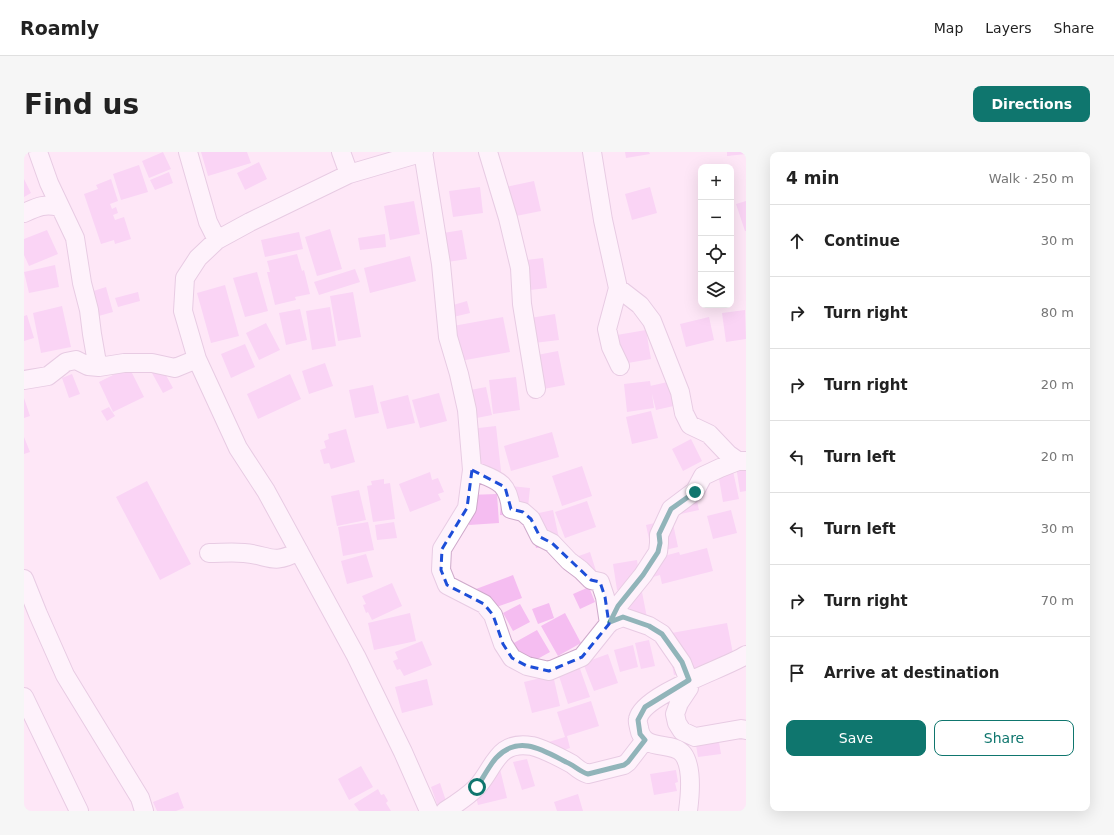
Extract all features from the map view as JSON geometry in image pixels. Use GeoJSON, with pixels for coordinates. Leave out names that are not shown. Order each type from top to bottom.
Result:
{"type":"FeatureCollection","features":[{"type":"Feature","properties":{"kind":"street"},"geometry":{"type":"LineString","coordinates":[[38,152],[59,207],[75,238],[82,283],[89,310],[96,358],[99,367]]}},
{"type":"Feature","properties":{"kind":"street"},"geometry":{"type":"LineString","coordinates":[[188,152],[208,222],[217,240]]}},
{"type":"Feature","properties":{"kind":"street"},"geometry":{"type":"LineString","coordinates":[[341,152],[349,174]]}},
{"type":"Feature","properties":{"kind":"street"},"geometry":{"type":"LineString","coordinates":[[429,811],[403,752],[356,656],[266,491],[238,448],[197,359],[183,311],[185,278],[198,258],[217,240],[250,222],[349,174],[423,152],[442,264],[448,337],[459,374],[467,410],[472,470],[467,508],[442,549],[441,570],[447,585],[484,604],[493,615],[503,644],[512,658],[527,666],[549,671],[582,657],[610,623],[618,606],[643,575],[658,552],[660,543],[659,534],[671,509],[695,492],[703,476],[720,468],[742,461]]}},
{"type":"Feature","properties":{"kind":"street"},"geometry":{"type":"LineString","coordinates":[[488,152],[508,218],[520,268],[522,304],[536,389]]}},
{"type":"Feature","properties":{"kind":"street"},"geometry":{"type":"LineString","coordinates":[[592,152],[603,220],[618,288],[607,329],[611,348],[620,366]]}},
{"type":"Feature","properties":{"kind":"street"},"geometry":{"type":"LineString","coordinates":[[24,214],[36,208],[50,205],[59,207]]}},
{"type":"Feature","properties":{"kind":"street"},"geometry":{"type":"LineString","coordinates":[[618,288],[640,305],[652,321],[680,392],[684,412],[690,425],[710,434],[728,454],[742,461]]}},
{"type":"Feature","properties":{"kind":"street"},"geometry":{"type":"LineString","coordinates":[[24,380],[48,376],[66,362],[76,360],[88,366],[99,367],[124,363],[152,363],[175,368],[197,359]]}},
{"type":"Feature","properties":{"kind":"street"},"geometry":{"type":"LineString","coordinates":[[472,470],[496,480],[505,487],[510,499],[511,509],[523,512],[531,519],[540,537],[552,543],[569,561],[591,580],[600,582],[605,597],[610,623]]}},
{"type":"Feature","properties":{"kind":"street"},"geometry":{"type":"LineString","coordinates":[[209,553],[245,553],[276,560],[287,557],[298,551]]}},
{"type":"Feature","properties":{"kind":"street"},"geometry":{"type":"LineString","coordinates":[[24,579],[65,675],[136,792],[144,811]]}},
{"type":"Feature","properties":{"kind":"street"},"geometry":{"type":"LineString","coordinates":[[610,623],[623,617],[649,626],[662,634],[682,662],[689,680],[689,688],[678,703],[675,714],[677,723],[682,731],[695,737],[741,729],[746,730]]}},
{"type":"Feature","properties":{"kind":"street"},"geometry":{"type":"LineString","coordinates":[[688,811],[690,781],[687,762],[683,753],[670,747],[657,746],[645,740],[640,734],[638,720],[645,707],[689,680],[737,661],[746,655]]}},
{"type":"Feature","properties":{"kind":"street"},"geometry":{"type":"LineString","coordinates":[[24,697],[79,811]]}},
{"type":"Feature","properties":{"kind":"street"},"geometry":{"type":"LineString","coordinates":[[445,811],[462,800],[477,787],[496,758],[509,748],[533,746],[573,765],[588,774],[624,765],[645,740]]}},
{"type":"Feature","properties":{"kind":"highlighted area"},"geometry":{"type":"Polygon","coordinates":[[[472,470],[505,487],[511,509],[523,512],[531,519],[540,537],[552,543],[591,580],[600,582],[605,597],[609,624],[582,657],[549,671],[527,666],[512,658],[503,644],[493,615],[484,604],[447,585],[441,570],[442,549],[467,508],[472,470]]]}},
{"type":"Feature","properties":{"kind":"building"},"geometry":{"type":"Polygon","coordinates":[[[163,152],[171,169],[149,178],[142,161],[163,152]]]}},
{"type":"Feature","properties":{"kind":"building"},"geometry":{"type":"Polygon","coordinates":[[[201,152],[247,152],[251,163],[208,176],[201,152]]]}},
{"type":"Feature","properties":{"kind":"building"},"geometry":{"type":"Polygon","coordinates":[[[625,152],[649,152],[650,154],[626,158],[625,152]]]}},
{"type":"Feature","properties":{"kind":"building"},"geometry":{"type":"Polygon","coordinates":[[[727,152],[746,152],[746,154],[727,156],[727,152]]]}},
{"type":"Feature","properties":{"kind":"building"},"geometry":{"type":"Polygon","coordinates":[[[259,162],[267,179],[245,190],[237,173],[259,162]]]}},
{"type":"Feature","properties":{"kind":"building"},"geometry":{"type":"Polygon","coordinates":[[[139,165],[148,192],[121,200],[113,174],[139,165]]]}},
{"type":"Feature","properties":{"kind":"building"},"geometry":{"type":"Polygon","coordinates":[[[169,172],[173,183],[155,190],[150,180],[169,172]]]}},
{"type":"Feature","properties":{"kind":"building"},"geometry":{"type":"Polygon","coordinates":[[[24,179],[31,193],[24,197],[24,179]]]}},
{"type":"Feature","properties":{"kind":"building"},"geometry":{"type":"Polygon","coordinates":[[[111,179],[118,201],[110,204],[112,209],[116,207],[118,213],[113,215],[115,220],[124,217],[131,239],[115,244],[114,240],[101,244],[84,194],[98,189],[96,185],[111,179]]]}},
{"type":"Feature","properties":{"kind":"building"},"geometry":{"type":"Polygon","coordinates":[[[534,181],[541,211],[511,217],[505,187],[534,181]]]}},
{"type":"Feature","properties":{"kind":"building"},"geometry":{"type":"Polygon","coordinates":[[[480,187],[483,213],[453,217],[449,191],[480,187]]]}},
{"type":"Feature","properties":{"kind":"building"},"geometry":{"type":"Polygon","coordinates":[[[650,187],[657,213],[632,220],[625,194],[650,187]]]}},
{"type":"Feature","properties":{"kind":"building"},"geometry":{"type":"Polygon","coordinates":[[[414,201],[420,234],[390,240],[384,206],[414,201]]]}},
{"type":"Feature","properties":{"kind":"building"},"geometry":{"type":"Polygon","coordinates":[[[746,201],[746,231],[745,231],[736,204],[746,201]]]}},
{"type":"Feature","properties":{"kind":"building"},"geometry":{"type":"Polygon","coordinates":[[[330,229],[342,269],[317,276],[305,237],[330,229]]]}},
{"type":"Feature","properties":{"kind":"building"},"geometry":{"type":"Polygon","coordinates":[[[47,230],[58,254],[29,266],[24,255],[24,239],[47,230]]]}},
{"type":"Feature","properties":{"kind":"building"},"geometry":{"type":"Polygon","coordinates":[[[462,230],[467,259],[441,263],[437,234],[462,230]]]}},
{"type":"Feature","properties":{"kind":"building"},"geometry":{"type":"Polygon","coordinates":[[[299,232],[303,249],[265,257],[261,240],[299,232]]]}},
{"type":"Feature","properties":{"kind":"building"},"geometry":{"type":"Polygon","coordinates":[[[385,234],[386,247],[360,250],[358,238],[385,234]]]}},
{"type":"Feature","properties":{"kind":"building"},"geometry":{"type":"Polygon","coordinates":[[[297,254],[302,271],[304,270],[310,294],[295,297],[296,300],[275,305],[267,272],[270,272],[267,261],[297,254]]]}},
{"type":"Feature","properties":{"kind":"building"},"geometry":{"type":"Polygon","coordinates":[[[410,256],[416,281],[370,293],[364,268],[410,256]]]}},
{"type":"Feature","properties":{"kind":"building"},"geometry":{"type":"Polygon","coordinates":[[[543,258],[547,288],[522,291],[518,261],[543,258]]]}},
{"type":"Feature","properties":{"kind":"building"},"geometry":{"type":"Polygon","coordinates":[[[55,265],[59,287],[29,293],[24,272],[55,265]]]}},
{"type":"Feature","properties":{"kind":"building"},"geometry":{"type":"Polygon","coordinates":[[[355,269],[360,282],[319,295],[314,282],[355,269]]]}},
{"type":"Feature","properties":{"kind":"building"},"geometry":{"type":"Polygon","coordinates":[[[257,272],[268,311],[245,317],[233,278],[257,272]]]}},
{"type":"Feature","properties":{"kind":"building"},"geometry":{"type":"Polygon","coordinates":[[[225,285],[239,336],[211,343],[197,293],[225,285]]]}},
{"type":"Feature","properties":{"kind":"building"},"geometry":{"type":"Polygon","coordinates":[[[106,287],[113,312],[88,319],[81,295],[106,287]]]}},
{"type":"Feature","properties":{"kind":"building"},"geometry":{"type":"Polygon","coordinates":[[[138,292],[140,301],[118,307],[115,298],[138,292]]]}},
{"type":"Feature","properties":{"kind":"building"},"geometry":{"type":"Polygon","coordinates":[[[353,292],[361,337],[338,341],[330,296],[353,292]]]}},
{"type":"Feature","properties":{"kind":"building"},"geometry":{"type":"Polygon","coordinates":[[[467,301],[470,313],[449,318],[446,307],[467,301]]]}},
{"type":"Feature","properties":{"kind":"building"},"geometry":{"type":"Polygon","coordinates":[[[62,306],[71,347],[41,353],[33,313],[62,306]]]}},
{"type":"Feature","properties":{"kind":"building"},"geometry":{"type":"Polygon","coordinates":[[[330,307],[336,346],[312,350],[306,311],[330,307]]]}},
{"type":"Feature","properties":{"kind":"building"},"geometry":{"type":"Polygon","coordinates":[[[300,309],[307,340],[286,345],[279,313],[300,309]]]}},
{"type":"Feature","properties":{"kind":"building"},"geometry":{"type":"Polygon","coordinates":[[[745,310],[746,339],[726,342],[722,313],[745,310]]]}},
{"type":"Feature","properties":{"kind":"building"},"geometry":{"type":"Polygon","coordinates":[[[555,314],[559,340],[534,343],[530,318],[555,314]]]}},
{"type":"Feature","properties":{"kind":"building"},"geometry":{"type":"Polygon","coordinates":[[[27,315],[34,338],[24,341],[24,316],[27,315]]]}},
{"type":"Feature","properties":{"kind":"building"},"geometry":{"type":"Polygon","coordinates":[[[503,317],[510,352],[460,361],[453,326],[503,317]]]}},
{"type":"Feature","properties":{"kind":"building"},"geometry":{"type":"Polygon","coordinates":[[[709,317],[714,340],[686,347],[680,324],[709,317]]]}},
{"type":"Feature","properties":{"kind":"building"},"geometry":{"type":"Polygon","coordinates":[[[266,323],[280,350],[259,360],[246,333],[266,323]]]}},
{"type":"Feature","properties":{"kind":"building"},"geometry":{"type":"Polygon","coordinates":[[[646,330],[651,359],[622,364],[617,335],[646,330]]]}},
{"type":"Feature","properties":{"kind":"building"},"geometry":{"type":"Polygon","coordinates":[[[245,344],[255,367],[231,378],[221,354],[245,344]]]}},
{"type":"Feature","properties":{"kind":"building"},"geometry":{"type":"Polygon","coordinates":[[[558,351],[565,385],[538,390],[532,356],[558,351]]]}},
{"type":"Feature","properties":{"kind":"building"},"geometry":{"type":"Polygon","coordinates":[[[325,363],[333,386],[309,394],[302,371],[325,363]]]}},
{"type":"Feature","properties":{"kind":"building"},"geometry":{"type":"Polygon","coordinates":[[[129,367],[144,397],[113,412],[99,382],[129,367]]]}},
{"type":"Feature","properties":{"kind":"building"},"geometry":{"type":"Polygon","coordinates":[[[162,368],[173,388],[163,393],[152,373],[162,368]]]}},
{"type":"Feature","properties":{"kind":"building"},"geometry":{"type":"Polygon","coordinates":[[[72,374],[80,394],[69,398],[62,378],[72,374]]]}},
{"type":"Feature","properties":{"kind":"building"},"geometry":{"type":"Polygon","coordinates":[[[290,374],[301,399],[258,419],[247,394],[290,374]]]}},
{"type":"Feature","properties":{"kind":"building"},"geometry":{"type":"Polygon","coordinates":[[[516,377],[520,410],[493,414],[489,380],[516,377]]]}},
{"type":"Feature","properties":{"kind":"building"},"geometry":{"type":"Polygon","coordinates":[[[650,381],[654,408],[627,412],[624,384],[650,381]]]}},
{"type":"Feature","properties":{"kind":"building"},"geometry":{"type":"Polygon","coordinates":[[[672,381],[678,405],[656,410],[650,386],[672,381]]]}},
{"type":"Feature","properties":{"kind":"building"},"geometry":{"type":"Polygon","coordinates":[[[373,385],[379,413],[355,418],[349,390],[373,385]]]}},
{"type":"Feature","properties":{"kind":"building"},"geometry":{"type":"Polygon","coordinates":[[[486,387],[492,415],[466,420],[460,392],[486,387]]]}},
{"type":"Feature","properties":{"kind":"building"},"geometry":{"type":"Polygon","coordinates":[[[439,393],[447,421],[420,428],[412,400],[439,393]]]}},
{"type":"Feature","properties":{"kind":"building"},"geometry":{"type":"Polygon","coordinates":[[[408,395],[415,423],[387,429],[380,402],[408,395]]]}},
{"type":"Feature","properties":{"kind":"building"},"geometry":{"type":"Polygon","coordinates":[[[24,398],[30,416],[24,418],[24,398]]]}},
{"type":"Feature","properties":{"kind":"building"},"geometry":{"type":"Polygon","coordinates":[[[109,407],[115,416],[107,421],[101,411],[109,407]]]}},
{"type":"Feature","properties":{"kind":"building"},"geometry":{"type":"Polygon","coordinates":[[[651,411],[658,438],[632,444],[626,417],[651,411]]]}},
{"type":"Feature","properties":{"kind":"building"},"geometry":{"type":"Polygon","coordinates":[[[496,426],[502,480],[476,483],[470,429],[496,426]]]}},
{"type":"Feature","properties":{"kind":"building"},"geometry":{"type":"Polygon","coordinates":[[[346,429],[355,462],[331,469],[329,463],[324,464],[320,450],[326,448],[324,441],[329,439],[328,434],[346,429]]]}},
{"type":"Feature","properties":{"kind":"building"},"geometry":{"type":"Polygon","coordinates":[[[552,432],[559,457],[511,471],[504,446],[552,432]]]}},
{"type":"Feature","properties":{"kind":"building"},"geometry":{"type":"Polygon","coordinates":[[[24,437],[30,452],[24,454],[24,437]]]}},
{"type":"Feature","properties":{"kind":"building"},"geometry":{"type":"Polygon","coordinates":[[[691,439],[702,461],[683,471],[672,449],[691,439]]]}},
{"type":"Feature","properties":{"kind":"building"},"geometry":{"type":"Polygon","coordinates":[[[746,464],[746,491],[740,492],[736,466],[746,464]]]}},
{"type":"Feature","properties":{"kind":"building"},"geometry":{"type":"Polygon","coordinates":[[[582,466],[592,496],[562,506],[552,476],[582,466]]]}},
{"type":"Feature","properties":{"kind":"building"},"geometry":{"type":"Polygon","coordinates":[[[733,471],[739,499],[723,502],[718,473],[733,471]]]}},
{"type":"Feature","properties":{"kind":"building"},"geometry":{"type":"Polygon","coordinates":[[[430,472],[432,480],[438,478],[444,492],[438,494],[441,500],[410,512],[399,484],[430,472]]]}},
{"type":"Feature","properties":{"kind":"building"},"geometry":{"type":"Polygon","coordinates":[[[384,479],[384,484],[390,483],[395,519],[373,522],[367,486],[372,485],[371,481],[384,479]]]}},
{"type":"Feature","properties":{"kind":"building"},"geometry":{"type":"Polygon","coordinates":[[[147,481],[191,564],[160,580],[116,497],[147,481]]]}},
{"type":"Feature","properties":{"kind":"building"},"geometry":{"type":"Polygon","coordinates":[[[502,485],[530,488],[527,517],[500,515],[502,485]]]}},
{"type":"Feature","properties":{"kind":"building"},"geometry":{"type":"Polygon","coordinates":[[[359,490],[366,520],[337,526],[331,496],[359,490]]]}},
{"type":"Feature","properties":{"kind":"building"},"geometry":{"type":"Polygon","coordinates":[[[497,494],[499,523],[469,525],[468,495],[497,494]]]}},
{"type":"Feature","properties":{"kind":"building"},"geometry":{"type":"Polygon","coordinates":[[[696,497],[699,510],[676,515],[696,497]]]}},
{"type":"Feature","properties":{"kind":"building"},"geometry":{"type":"Polygon","coordinates":[[[587,501],[596,527],[565,538],[555,512],[587,501]]]}},
{"type":"Feature","properties":{"kind":"building"},"geometry":{"type":"Polygon","coordinates":[[[553,510],[560,543],[536,548],[529,515],[553,510]]]}},
{"type":"Feature","properties":{"kind":"building"},"geometry":{"type":"Polygon","coordinates":[[[731,510],[737,533],[713,539],[707,516],[731,510]]]}},
{"type":"Feature","properties":{"kind":"building"},"geometry":{"type":"Polygon","coordinates":[[[672,519],[678,547],[652,553],[646,525],[672,519]]]}},
{"type":"Feature","properties":{"kind":"building"},"geometry":{"type":"Polygon","coordinates":[[[368,522],[374,550],[343,556],[338,527],[368,522]]]}},
{"type":"Feature","properties":{"kind":"building"},"geometry":{"type":"Polygon","coordinates":[[[394,522],[397,538],[377,540],[375,525],[394,522]]]}},
{"type":"Feature","properties":{"kind":"building"},"geometry":{"type":"Polygon","coordinates":[[[707,548],[713,571],[662,584],[660,575],[653,577],[649,560],[679,552],[680,555],[707,548]]]}},
{"type":"Feature","properties":{"kind":"building"},"geometry":{"type":"Polygon","coordinates":[[[590,552],[597,574],[573,558],[590,552]]]}},
{"type":"Feature","properties":{"kind":"building"},"geometry":{"type":"Polygon","coordinates":[[[366,554],[373,577],[347,584],[341,561],[366,554]]]}},
{"type":"Feature","properties":{"kind":"building"},"geometry":{"type":"Polygon","coordinates":[[[637,560],[641,587],[617,590],[613,564],[637,560]]]}},
{"type":"Feature","properties":{"kind":"building"},"geometry":{"type":"Polygon","coordinates":[[[513,575],[522,598],[485,611],[476,589],[513,575]]]}},
{"type":"Feature","properties":{"kind":"building"},"geometry":{"type":"Polygon","coordinates":[[[392,583],[402,606],[372,620],[368,612],[366,613],[363,605],[366,604],[362,596],[392,583]]]}},
{"type":"Feature","properties":{"kind":"building"},"geometry":{"type":"Polygon","coordinates":[[[589,587],[595,602],[580,609],[573,594],[589,587]]]}},
{"type":"Feature","properties":{"kind":"building"},"geometry":{"type":"Polygon","coordinates":[[[642,592],[648,623],[624,627],[618,597],[642,592]]]}},
{"type":"Feature","properties":{"kind":"building"},"geometry":{"type":"Polygon","coordinates":[[[549,603],[554,618],[538,624],[532,609],[549,603]]]}},
{"type":"Feature","properties":{"kind":"building"},"geometry":{"type":"Polygon","coordinates":[[[520,604],[530,622],[513,631],[503,613],[520,604]]]}},
{"type":"Feature","properties":{"kind":"building"},"geometry":{"type":"Polygon","coordinates":[[[410,613],[416,641],[374,650],[368,623],[410,613]]]}},
{"type":"Feature","properties":{"kind":"building"},"geometry":{"type":"Polygon","coordinates":[[[565,613],[581,643],[558,656],[541,626],[565,613]]]}},
{"type":"Feature","properties":{"kind":"building"},"geometry":{"type":"Polygon","coordinates":[[[727,623],[735,664],[674,675],[666,634],[727,623]]]}},
{"type":"Feature","properties":{"kind":"building"},"geometry":{"type":"Polygon","coordinates":[[[537,630],[550,652],[523,667],[512,644],[537,630]]]}},
{"type":"Feature","properties":{"kind":"building"},"geometry":{"type":"Polygon","coordinates":[[[649,640],[655,666],[641,669],[635,643],[649,640]]]}},
{"type":"Feature","properties":{"kind":"building"},"geometry":{"type":"Polygon","coordinates":[[[422,641],[432,665],[404,676],[400,669],[397,670],[393,661],[398,659],[395,652],[422,641]]]}},
{"type":"Feature","properties":{"kind":"building"},"geometry":{"type":"Polygon","coordinates":[[[633,645],[638,667],[620,672],[614,650],[633,645]]]}},
{"type":"Feature","properties":{"kind":"building"},"geometry":{"type":"Polygon","coordinates":[[[608,654],[618,683],[594,691],[583,663],[608,654]]]}},
{"type":"Feature","properties":{"kind":"building"},"geometry":{"type":"Polygon","coordinates":[[[579,666],[590,697],[568,704],[558,673],[579,666]]]}},
{"type":"Feature","properties":{"kind":"building"},"geometry":{"type":"Polygon","coordinates":[[[553,675],[560,706],[532,713],[524,682],[553,675]]]}},
{"type":"Feature","properties":{"kind":"building"},"geometry":{"type":"Polygon","coordinates":[[[427,679],[433,705],[402,713],[395,687],[427,679]]]}},
{"type":"Feature","properties":{"kind":"building"},"geometry":{"type":"Polygon","coordinates":[[[591,701],[599,726],[567,736],[570,748],[543,757],[539,745],[565,737],[557,712],[591,701]]]}},
{"type":"Feature","properties":{"kind":"building"},"geometry":{"type":"Polygon","coordinates":[[[719,742],[721,754],[698,757],[696,745],[719,742]]]}},
{"type":"Feature","properties":{"kind":"building"},"geometry":{"type":"Polygon","coordinates":[[[527,759],[535,786],[522,790],[513,762],[527,759]]]}},
{"type":"Feature","properties":{"kind":"building"},"geometry":{"type":"Polygon","coordinates":[[[499,765],[507,798],[478,805],[474,790],[482,788],[478,770],[499,765]]]}},
{"type":"Feature","properties":{"kind":"building"},"geometry":{"type":"Polygon","coordinates":[[[361,766],[373,787],[349,800],[338,779],[361,766]]]}},
{"type":"Feature","properties":{"kind":"building"},"geometry":{"type":"Polygon","coordinates":[[[676,770],[678,782],[675,783],[677,791],[654,795],[650,774],[676,770]]]}},
{"type":"Feature","properties":{"kind":"building"},"geometry":{"type":"Polygon","coordinates":[[[440,783],[447,804],[438,807],[431,787],[440,783]]]}},
{"type":"Feature","properties":{"kind":"building"},"geometry":{"type":"Polygon","coordinates":[[[378,789],[381,795],[384,794],[388,801],[386,803],[391,811],[359,811],[354,804],[378,789]]]}},
{"type":"Feature","properties":{"kind":"building"},"geometry":{"type":"Polygon","coordinates":[[[178,792],[184,808],[176,811],[157,811],[153,802],[178,792]]]}},
{"type":"Feature","properties":{"kind":"building"},"geometry":{"type":"Polygon","coordinates":[[[578,794],[583,811],[557,811],[554,802],[578,794]]]}},
{"type":"Feature","properties":{"kind":"route"},"geometry":{"type":"LineString","coordinates":[[477,787],[496,758],[509,748],[533,746],[573,765],[588,774],[624,765],[645,740],[640,734],[638,720],[645,707],[689,680],[682,662],[662,634],[649,626],[623,617],[610,622],[618,606],[643,575],[658,552],[660,543],[659,534],[671,509],[683,499],[695,492]]}}]}
